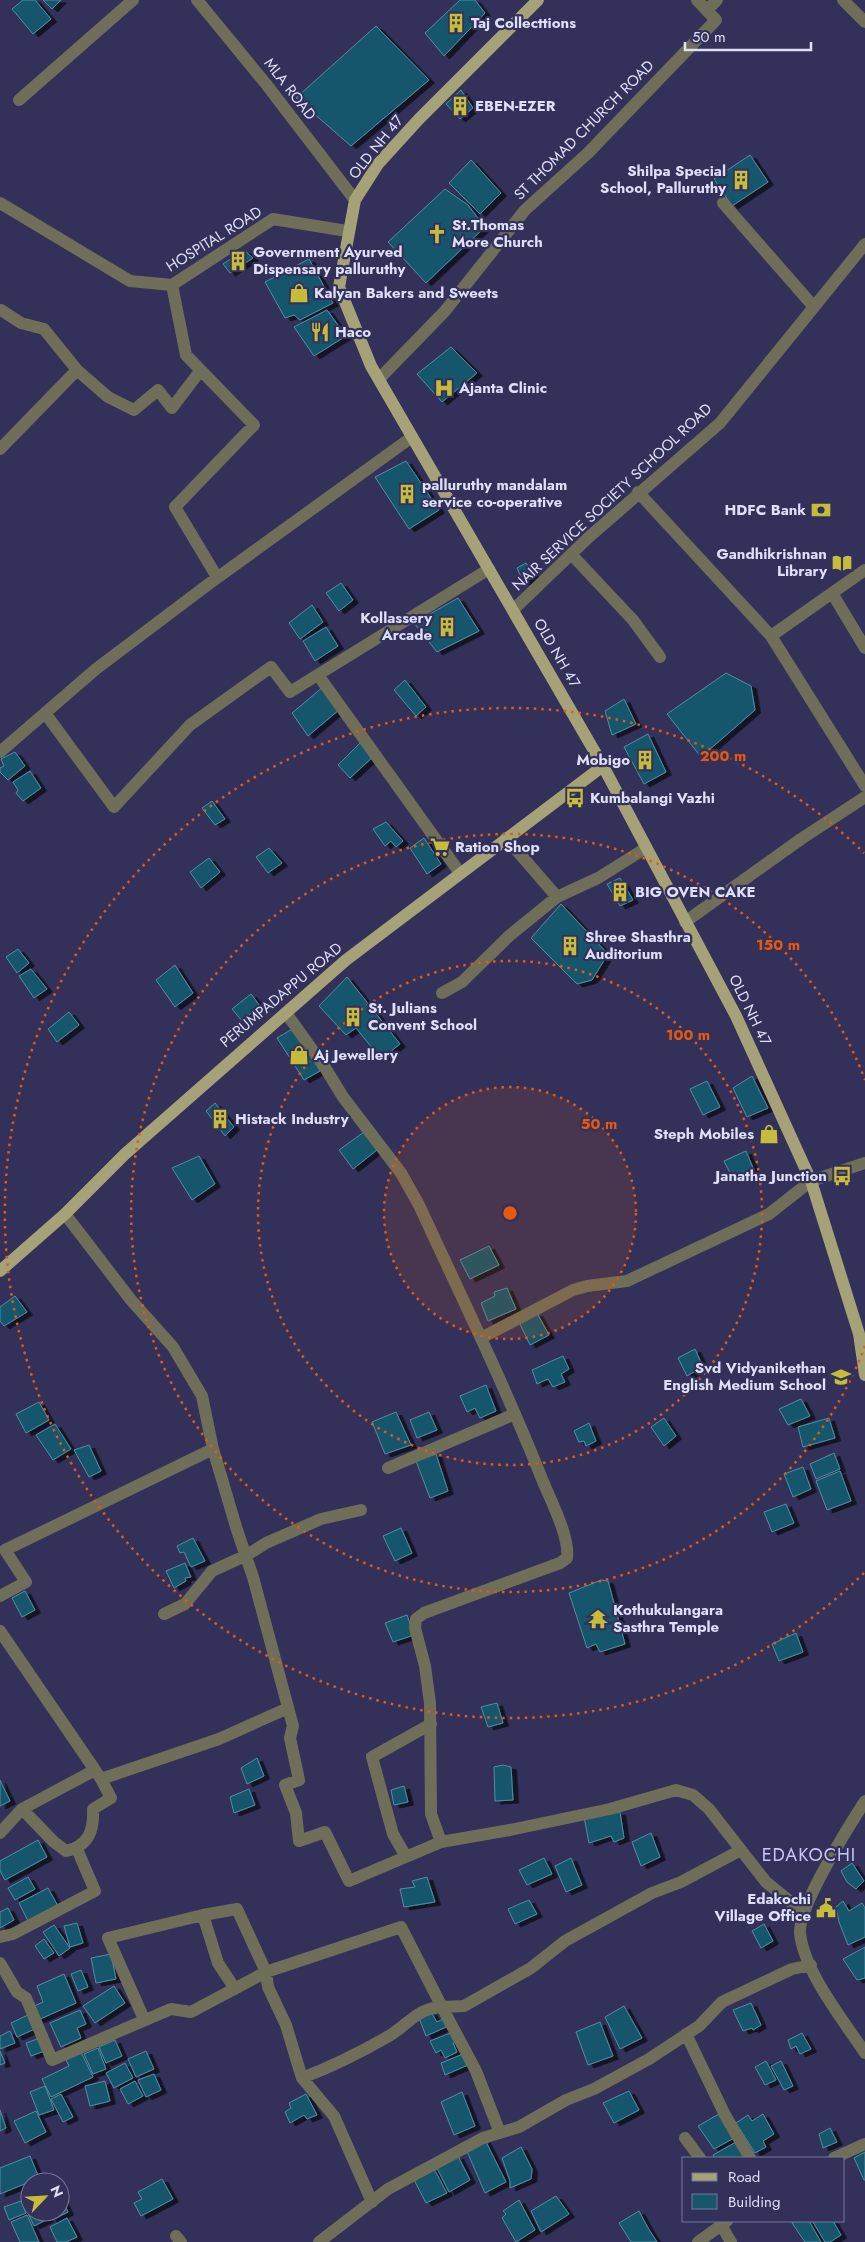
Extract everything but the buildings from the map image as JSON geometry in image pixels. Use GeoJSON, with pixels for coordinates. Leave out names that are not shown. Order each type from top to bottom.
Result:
{"type":"FeatureCollection","features":[{"type":"Feature","properties":{"kind":"main road","name":"OLD NH 47"},"geometry":{"type":"LineString","coordinates":[[538,0],[378,164],[354,200],[340,287],[379,379],[603,766],[736,1016],[811,1181],[859,1334],[865,1375]]}},
{"type":"Feature","properties":{"kind":"main road","name":"PERUMPADAPPU ROAD"},"geometry":{"type":"LineString","coordinates":[[0,1271],[65,1214],[125,1154],[235,1055],[346,960],[603,766]]}},
{"type":"Feature","properties":{"kind":"street"},"geometry":{"type":"LineString","coordinates":[[18,100],[133,0]]}},
{"type":"Feature","properties":{"kind":"street","name":"MLA ROAD"},"geometry":{"type":"LineString","coordinates":[[197,0],[266,84],[354,200]]}},
{"type":"Feature","properties":{"kind":"street"},"geometry":{"type":"LineString","coordinates":[[697,0],[706,10],[717,0]]}},
{"type":"Feature","properties":{"kind":"street"},"geometry":{"type":"LineString","coordinates":[[843,0],[863,17]]}},
{"type":"Feature","properties":{"kind":"street","name":"ST THOMAD CHURCH ROAD"},"geometry":{"type":"LineString","coordinates":[[379,379],[446,311],[525,210],[588,153],[716,20],[706,10]]}},
{"type":"Feature","properties":{"kind":"street","name":"HOSPITAL ROAD"},"geometry":{"type":"LineString","coordinates":[[0,203],[130,281],[172,286],[273,219],[348,231]]}},
{"type":"Feature","properties":{"kind":"street"},"geometry":{"type":"LineString","coordinates":[[723,203],[814,307]]}},
{"type":"Feature","properties":{"kind":"street","name":"NAIR SERVICE SOCIETY SCHOOL ROAD"},"geometry":{"type":"LineString","coordinates":[[514,610],[638,492],[720,423],[865,244]]}},
{"type":"Feature","properties":{"kind":"street"},"geometry":{"type":"LineString","coordinates":[[172,286],[186,356],[254,425],[175,507],[217,577]]}},
{"type":"Feature","properties":{"kind":"street"},"geometry":{"type":"LineString","coordinates":[[1,310],[21,323],[44,329],[77,370],[108,397],[134,410],[158,390],[172,408],[200,371]]}},
{"type":"Feature","properties":{"kind":"street"},"geometry":{"type":"LineString","coordinates":[[0,449],[77,370]]}},
{"type":"Feature","properties":{"kind":"street"},"geometry":{"type":"LineString","coordinates":[[0,752],[96,669],[217,577],[412,437]]}},
{"type":"Feature","properties":{"kind":"street"},"geometry":{"type":"LineString","coordinates":[[638,492],[771,636],[865,786]]}},
{"type":"Feature","properties":{"kind":"street"},"geometry":{"type":"LineString","coordinates":[[572,554],[633,620],[660,657]]}},
{"type":"Feature","properties":{"kind":"street"},"geometry":{"type":"LineString","coordinates":[[46,713],[114,807],[190,726],[271,667],[290,692],[489,569]]}},
{"type":"Feature","properties":{"kind":"street"},"geometry":{"type":"LineString","coordinates":[[771,636],[865,570]]}},
{"type":"Feature","properties":{"kind":"street"},"geometry":{"type":"LineString","coordinates":[[832,593],[865,648]]}},
{"type":"Feature","properties":{"kind":"street"},"geometry":{"type":"LineString","coordinates":[[318,675],[460,874]]}},
{"type":"Feature","properties":{"kind":"street"},"geometry":{"type":"LineString","coordinates":[[685,922],[801,839],[865,797]]}},
{"type":"Feature","properties":{"kind":"street"},"geometry":{"type":"LineString","coordinates":[[506,838],[557,897]]}},
{"type":"Feature","properties":{"kind":"street"},"geometry":{"type":"LineString","coordinates":[[442,993],[462,982],[509,936],[557,897],[598,878],[646,848]]}},
{"type":"Feature","properties":{"kind":"street"},"geometry":{"type":"LineString","coordinates":[[286,1013],[324,1066],[343,1097],[400,1174],[419,1205],[515,1414],[562,1530],[568,1552],[567,1558],[513,1582],[424,1613],[416,1619],[415,1628],[425,1666],[431,1724],[431,1814],[441,1842]]}},
{"type":"Feature","properties":{"kind":"street"},"geometry":{"type":"LineString","coordinates":[[481,1338],[573,1290],[587,1286],[627,1281],[768,1214],[811,1181],[865,1163]]}},
{"type":"Feature","properties":{"kind":"street"},"geometry":{"type":"LineString","coordinates":[[65,1214],[131,1300],[173,1347],[202,1396],[213,1449],[237,1530],[247,1555],[293,1726],[290,1738],[299,1780],[285,1785],[296,1812],[299,1841],[325,1832],[349,1881],[405,1855],[441,1842],[493,1834],[610,1809],[676,1790],[693,1795],[709,1809],[766,1882],[804,1913]]}},
{"type":"Feature","properties":{"kind":"street"},"geometry":{"type":"LineString","coordinates":[[388,1468],[515,1414]]}},
{"type":"Feature","properties":{"kind":"street"},"geometry":{"type":"LineString","coordinates":[[0,1596],[26,1582],[5,1550],[213,1449]]}},
{"type":"Feature","properties":{"kind":"street"},"geometry":{"type":"LineString","coordinates":[[164,1614],[185,1604],[212,1571],[247,1555],[294,1529],[322,1518],[361,1510]]}},
{"type":"Feature","properties":{"kind":"street"},"geometry":{"type":"LineString","coordinates":[[0,1631],[98,1774],[111,1798],[93,1809],[94,1826],[86,1842],[77,1849],[66,1851],[54,1842],[22,1809]]}},
{"type":"Feature","properties":{"kind":"street"},"geometry":{"type":"LineString","coordinates":[[0,1832],[22,1809],[98,1774],[219,1739],[288,1708]]}},
{"type":"Feature","properties":{"kind":"street"},"geometry":{"type":"LineString","coordinates":[[405,1855],[393,1834],[372,1757],[431,1724]]}},
{"type":"Feature","properties":{"kind":"street"},"geometry":{"type":"LineString","coordinates":[[865,1801],[839,1841],[804,1913],[800,1934],[811,1965],[840,2020],[865,2053]]}},
{"type":"Feature","properties":{"kind":"street"},"geometry":{"type":"LineString","coordinates":[[0,1937],[13,1934],[95,1891],[77,1849]]}},
{"type":"Feature","properties":{"kind":"street"},"geometry":{"type":"LineString","coordinates":[[302,2078],[325,2069],[390,2035],[427,2007],[464,2006],[531,1968],[565,1941],[652,1894],[681,1882],[741,1850]]}},
{"type":"Feature","properties":{"kind":"street"},"geometry":{"type":"LineString","coordinates":[[144,2019],[108,1938],[203,1915],[237,1909],[266,1972],[268,1987],[286,2025],[302,2078],[334,2116],[372,2202]]}},
{"type":"Feature","properties":{"kind":"street"},"geometry":{"type":"LineString","coordinates":[[203,1915],[218,1964],[234,1989]]}},
{"type":"Feature","properties":{"kind":"street"},"geometry":{"type":"LineString","coordinates":[[0,1963],[17,1992],[26,1998],[52,2060],[171,2009],[191,2012],[266,1972],[401,1927],[476,2071],[500,2133]]}},
{"type":"Feature","properties":{"kind":"street"},"geometry":{"type":"LineString","coordinates":[[319,2242],[388,2189],[484,2138],[519,2127],[566,2100],[594,2089],[649,2059],[699,2026],[722,2002],[792,1969],[811,1965]]}},
{"type":"Feature","properties":{"kind":"street"},"geometry":{"type":"LineString","coordinates":[[686,2034],[725,2115],[749,2157]]}},
{"type":"Feature","properties":{"kind":"street"},"geometry":{"type":"LineString","coordinates":[[685,2138],[699,2157]]}},
{"type":"Feature","properties":{"kind":"street"},"geometry":{"type":"LineString","coordinates":[[836,2157],[865,2144]]}},
{"type":"Feature","properties":{"kind":"street"},"geometry":{"type":"LineString","coordinates":[[698,2242],[724,2223],[731,2242]]}},
{"type":"Feature","properties":{"kind":"place","name":"Taj Collecttions"},"geometry":{"type":"Point","coordinates":[456,23]}},
{"type":"Feature","properties":{"kind":"place","name":"EBEN-EZER"},"geometry":{"type":"Point","coordinates":[460,106]}},
{"type":"Feature","properties":{"kind":"place","name":"Shilpa Special School, Palluruthy"},"geometry":{"type":"Point","coordinates":[741,180]}},
{"type":"Feature","properties":{"kind":"place","name":"St.Thomas More Church"},"geometry":{"type":"Point","coordinates":[437,234]}},
{"type":"Feature","properties":{"kind":"place","name":"Government Ayurved Dispensary palluruthy"},"geometry":{"type":"Point","coordinates":[238,261]}},
{"type":"Feature","properties":{"kind":"place","name":"Kalyan Bakers and Sweets"},"geometry":{"type":"Point","coordinates":[299,293]}},
{"type":"Feature","properties":{"kind":"place","name":"Haco"},"geometry":{"type":"Point","coordinates":[320,332]}},
{"type":"Feature","properties":{"kind":"place","name":"Ajanta Clinic"},"geometry":{"type":"Point","coordinates":[444,388]}},
{"type":"Feature","properties":{"kind":"place","name":"palluruthy mandalam service co-operative"},"geometry":{"type":"Point","coordinates":[407,494]}},
{"type":"Feature","properties":{"kind":"place","name":"HDFC Bank"},"geometry":{"type":"Point","coordinates":[821,510]}},
{"type":"Feature","properties":{"kind":"place","name":"Gandhikrishnan Library"},"geometry":{"type":"Point","coordinates":[842,563]}},
{"type":"Feature","properties":{"kind":"place","name":"Kollassery Arcade"},"geometry":{"type":"Point","coordinates":[447,627]}},
{"type":"Feature","properties":{"kind":"place","name":"Mobigo"},"geometry":{"type":"Point","coordinates":[645,760]}},
{"type":"Feature","properties":{"kind":"place","name":"Kumbalangi Vazhi"},"geometry":{"type":"Point","coordinates":[575,798]}},
{"type":"Feature","properties":{"kind":"place","name":"Ration Shop"},"geometry":{"type":"Point","coordinates":[440,847]}},
{"type":"Feature","properties":{"kind":"place","name":"BIG OVEN CAKE"},"geometry":{"type":"Point","coordinates":[620,892]}},
{"type":"Feature","properties":{"kind":"place","name":"Shree Shasthra Auditorium"},"geometry":{"type":"Point","coordinates":[570,946]}},
{"type":"Feature","properties":{"kind":"place","name":"St. Julians Convent School"},"geometry":{"type":"Point","coordinates":[353,1017]}},
{"type":"Feature","properties":{"kind":"place","name":"Aj Jewellery"},"geometry":{"type":"Point","coordinates":[299,1055]}},
{"type":"Feature","properties":{"kind":"place","name":"Histack Industry"},"geometry":{"type":"Point","coordinates":[220,1119]}},
{"type":"Feature","properties":{"kind":"place","name":"Steph Mobiles"},"geometry":{"type":"Point","coordinates":[769,1134]}},
{"type":"Feature","properties":{"kind":"place","name":"Janatha Junction"},"geometry":{"type":"Point","coordinates":[842,1176]}},
{"type":"Feature","properties":{"kind":"place","name":"Svd Vidyanikethan English Medium School"},"geometry":{"type":"Point","coordinates":[841,1377]}},
{"type":"Feature","properties":{"kind":"place","name":"Kothukulangara Sasthra Temple"},"geometry":{"type":"Point","coordinates":[598,1619]}},
{"type":"Feature","properties":{"kind":"place","name":"Edakochi Village Office"},"geometry":{"type":"Point","coordinates":[826,1908]}},
{"type":"Feature","properties":{"kind":"district","name":"EDAKOCHI"},"geometry":{"type":"Point","coordinates":[809,1855]}}]}
